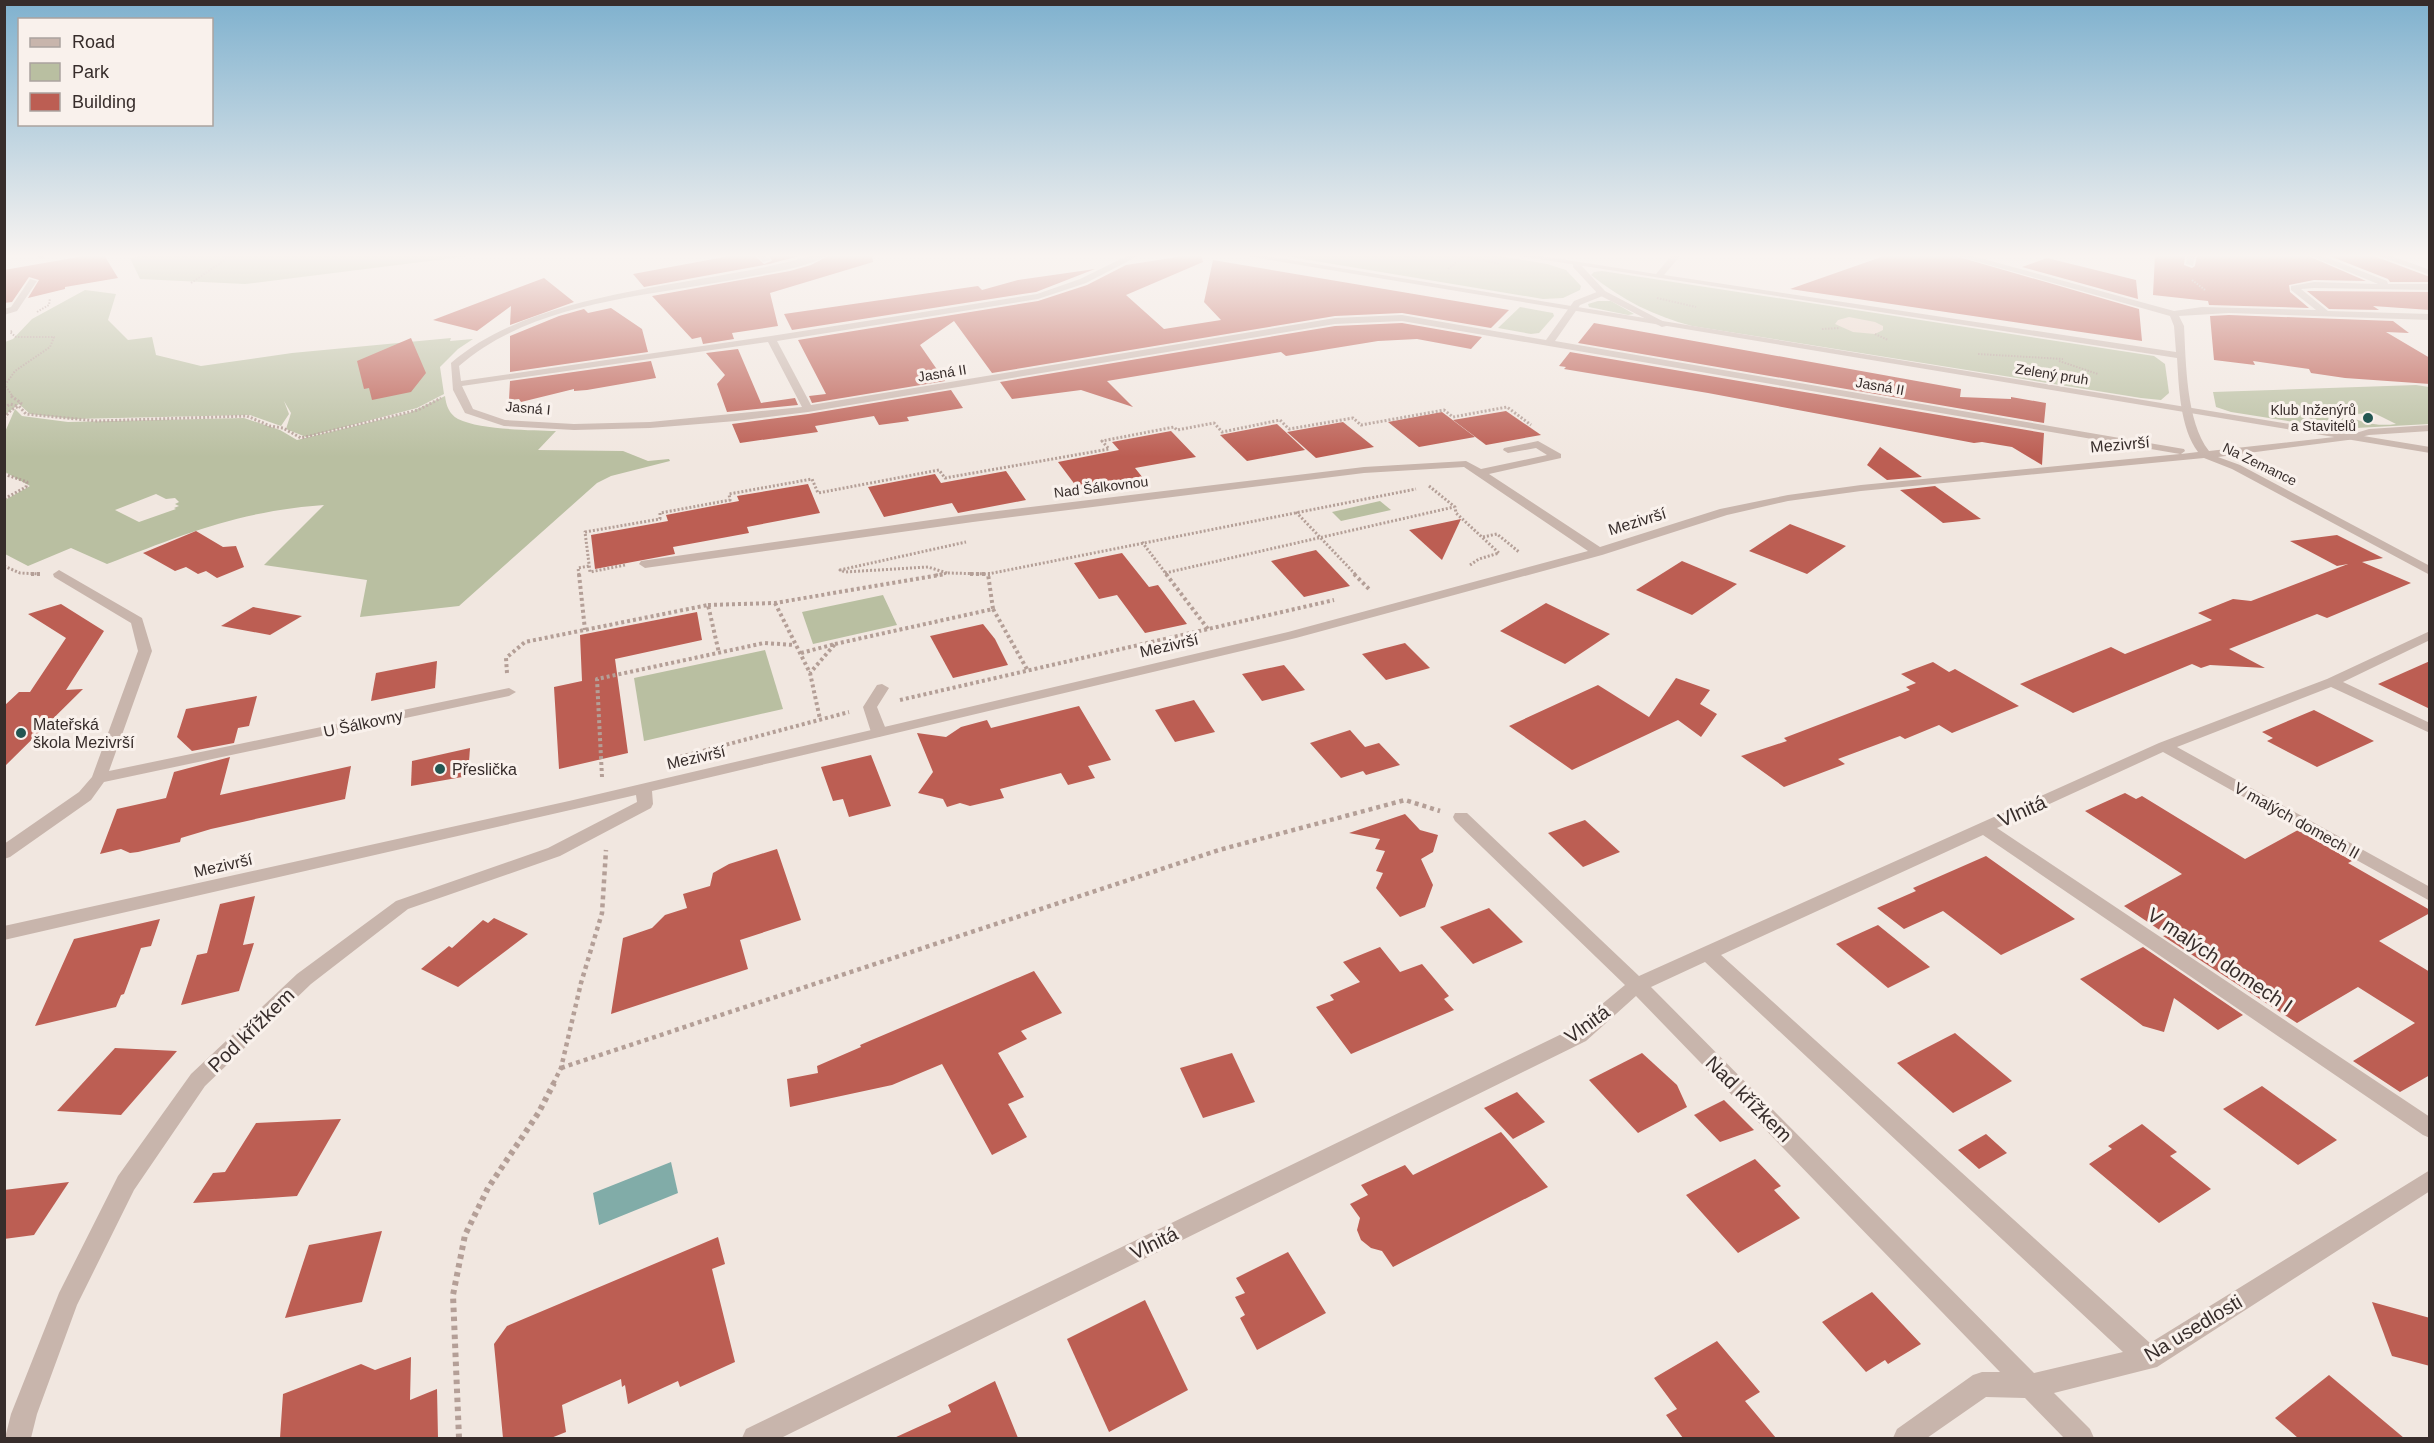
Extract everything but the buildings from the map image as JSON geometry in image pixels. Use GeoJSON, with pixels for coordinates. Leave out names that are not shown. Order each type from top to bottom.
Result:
{"type":"FeatureCollection","features":[{"type":"Feature","properties":{"kind":"street"},"geometry":{"type":"LineString","coordinates":[[527,322],[473,347],[454,365],[458,384],[874,322]]}},
{"type":"Feature","properties":{"kind":"street","name":"Jasná II"},"geometry":{"type":"LineString","coordinates":[[808,409],[1336,322]]}},
{"type":"Feature","properties":{"kind":"street","name":"Jasná II"},"geometry":{"type":"LineString","coordinates":[[1428,322],[2206,455]]}},
{"type":"Feature","properties":{"kind":"street"},"geometry":{"type":"LineString","coordinates":[[1549,343],[1565,322]]}},
{"type":"Feature","properties":{"kind":"street","name":"Zelený pruh"},"geometry":{"type":"LineString","coordinates":[[1649,322],[2430,450]]}},
{"type":"Feature","properties":{"kind":"street"},"geometry":{"type":"LineString","coordinates":[[1660,322],[1665,325]]}},
{"type":"Feature","properties":{"kind":"street"},"geometry":{"type":"LineString","coordinates":[[1954,322],[2181,357]]}},
{"type":"Feature","properties":{"kind":"street","name":"Na Zemance"},"geometry":{"type":"LineString","coordinates":[[2177,322],[2187,411],[2195,438],[2206,455],[2236,466],[2430,571]]}},
{"type":"Feature","properties":{"kind":"street"},"geometry":{"type":"LineString","coordinates":[[771,339],[808,409]]}},
{"type":"Feature","properties":{"kind":"street","name":"Jasná I"},"geometry":{"type":"LineString","coordinates":[[458,384],[458,390],[469,411],[504,423],[574,427],[650,425],[808,409]]}},
{"type":"Feature","properties":{"kind":"street"},"geometry":{"type":"LineString","coordinates":[[2348,437],[2369,432],[2430,428]]}},
{"type":"Feature","properties":{"kind":"street","name":"Mezivrší"},"geometry":{"type":"LineString","coordinates":[[4,933],[644,787],[1308,631],[1598,552],[1725,512],[1788,498],[2012,472],[2206,455],[2348,437]]}},
{"type":"Feature","properties":{"kind":"street"},"geometry":{"type":"LineString","coordinates":[[1478,473],[1557,456],[1538,444],[1508,450]]}},
{"type":"Feature","properties":{"kind":"street","name":"Nad Šálkovnou"},"geometry":{"type":"LineString","coordinates":[[645,564],[962,519],[1364,470],[1466,465],[1598,552]]}},
{"type":"Feature","properties":{"kind":"street"},"geometry":{"type":"LineString","coordinates":[[4,853],[85,796],[99,778],[145,651],[137,621],[59,574]]}},
{"type":"Feature","properties":{"kind":"street","name":"Vlnitá"},"geometry":{"type":"LineString","coordinates":[[755,1438],[1579,1035],[1637,985],[2164,746],[2332,682],[2430,635]]}},
{"type":"Feature","properties":{"kind":"street"},"geometry":{"type":"LineString","coordinates":[[2332,682],[2430,729]]}},
{"type":"Feature","properties":{"kind":"street"},"geometry":{"type":"LineString","coordinates":[[879,732],[870,707],[882,688]]}},
{"type":"Feature","properties":{"kind":"street","name":"U Šálkovny"},"geometry":{"type":"LineString","coordinates":[[99,778],[508,692]]}},
{"type":"Feature","properties":{"kind":"street","name":"V malých domech II"},"geometry":{"type":"LineString","coordinates":[[2164,746],[2430,895]]}},
{"type":"Feature","properties":{"kind":"street","name":"Pod křížkem"},"geometry":{"type":"LineString","coordinates":[[18,1438],[24,1413],[67,1302],[126,1183],[198,1080],[304,979],[402,905],[554,852],[645,804],[644,787]]}},
{"type":"Feature","properties":{"kind":"street","name":"Nad křížkem"},"geometry":{"type":"LineString","coordinates":[[1461,817],[1637,985],[2081,1438]]}},
{"type":"Feature","properties":{"kind":"street","name":"V malých domech I"},"geometry":{"type":"LineString","coordinates":[[1985,828],[2430,1130]]}},
{"type":"Feature","properties":{"kind":"street"},"geometry":{"type":"LineString","coordinates":[[1707,953],[2148,1358]]}},
{"type":"Feature","properties":{"kind":"street","name":"Na usedlosti"},"geometry":{"type":"LineString","coordinates":[[1906,1438],[1982,1384],[2032,1386],[2148,1358],[2430,1179]]}},
{"type":"Feature","properties":{"kind":"path"},"geometry":{"type":"LineString","coordinates":[[16,327],[10,332],[16,337],[54,337],[50,346],[15,371],[5,385],[9,394],[21,403],[19,406]]}},
{"type":"Feature","properties":{"kind":"path"},"geometry":{"type":"LineString","coordinates":[[1975,354],[2073,360]]}},
{"type":"Feature","properties":{"kind":"path"},"geometry":{"type":"LineString","coordinates":[[4,408],[10,404],[19,406],[26,414],[97,421],[247,416],[270,426],[283,428],[301,438],[425,406]]}},
{"type":"Feature","properties":{"kind":"path"},"geometry":{"type":"LineString","coordinates":[[4,418],[11,410],[19,406]]}},
{"type":"Feature","properties":{"kind":"path"},"geometry":{"type":"LineString","coordinates":[[645,564],[637,563],[590,572],[585,532],[660,519],[660,513],[730,500],[729,494],[812,479],[818,493],[939,470],[945,478],[1109,449],[1102,441],[1174,427],[1177,430],[1214,423],[1222,432],[1280,420],[1289,429],[1353,418],[1362,425],[1444,410],[1453,417],[1507,407],[1539,430]]}},
{"type":"Feature","properties":{"kind":"path"},"geometry":{"type":"LineString","coordinates":[[4,474],[27,482],[26,488],[4,499]]}},
{"type":"Feature","properties":{"kind":"path"},"geometry":{"type":"LineString","coordinates":[[508,692],[506,658],[525,642],[708,605],[776,603],[948,573],[988,574],[1429,486],[1455,507],[1456,513],[1500,553],[1479,559],[1470,565],[1470,568]]}},
{"type":"Feature","properties":{"kind":"path"},"geometry":{"type":"LineString","coordinates":[[1305,501],[1311,509]]}},
{"type":"Feature","properties":{"kind":"path"},"geometry":{"type":"LineString","coordinates":[[1165,573],[1455,507]]}},
{"type":"Feature","properties":{"kind":"path"},"geometry":{"type":"LineString","coordinates":[[1296,512],[1371,591]]}},
{"type":"Feature","properties":{"kind":"path"},"geometry":{"type":"LineString","coordinates":[[1482,537],[1497,534],[1522,554]]}},
{"type":"Feature","properties":{"kind":"path"},"geometry":{"type":"LineString","coordinates":[[948,573],[928,567],[845,572],[840,570],[975,540]]}},
{"type":"Feature","properties":{"kind":"path"},"geometry":{"type":"LineString","coordinates":[[1142,542],[1208,629]]}},
{"type":"Feature","properties":{"kind":"path"},"geometry":{"type":"LineString","coordinates":[[585,630],[578,568],[589,566]]}},
{"type":"Feature","properties":{"kind":"path"},"geometry":{"type":"LineString","coordinates":[[4,567],[20,573],[59,574]]}},
{"type":"Feature","properties":{"kind":"path"},"geometry":{"type":"LineString","coordinates":[[988,574],[993,609],[1028,671]]}},
{"type":"Feature","properties":{"kind":"path"},"geometry":{"type":"LineString","coordinates":[[1360,594],[1379,590]]}},
{"type":"Feature","properties":{"kind":"path"},"geometry":{"type":"LineString","coordinates":[[644,787],[683,754],[870,707],[1338,599]]}},
{"type":"Feature","properties":{"kind":"path"},"geometry":{"type":"LineString","coordinates":[[776,603],[794,645],[801,653],[810,673],[820,719]]}},
{"type":"Feature","properties":{"kind":"path"},"geometry":{"type":"LineString","coordinates":[[708,605],[719,652]]}},
{"type":"Feature","properties":{"kind":"path"},"geometry":{"type":"LineString","coordinates":[[801,653],[993,609]]}},
{"type":"Feature","properties":{"kind":"path"},"geometry":{"type":"LineString","coordinates":[[602,784],[597,679],[764,643],[794,645]]}},
{"type":"Feature","properties":{"kind":"path"},"geometry":{"type":"LineString","coordinates":[[810,673],[835,644]]}},
{"type":"Feature","properties":{"kind":"path"},"geometry":{"type":"LineString","coordinates":[[561,1068],[1219,850],[1405,801],[1461,817]]}},
{"type":"Feature","properties":{"kind":"path"},"geometry":{"type":"LineString","coordinates":[[459,1438],[453,1295],[465,1235],[488,1188],[539,1112],[561,1068],[581,983],[602,913],[606,846],[613,842]]}},
{"type":"Feature","properties":{"kind":"green space"},"geometry":{"type":"Polygon","coordinates":[[[29,322],[110,322],[128,340],[152,337],[156,355],[201,366],[292,353],[451,338],[450,341],[473,339],[458,349],[440,367],[444,394],[417,408],[306,437],[286,429],[291,413],[284,401],[289,414],[281,426],[250,415],[73,419],[30,414],[19,404],[5,415],[5,342],[13,339],[29,322]]]}},
{"type":"Feature","properties":{"kind":"green space"},"geometry":{"type":"Polygon","coordinates":[[[1504,322],[1548,322],[1539,333],[1531,334],[1498,328],[1504,322]]]}},
{"type":"Feature","properties":{"kind":"green space"},"geometry":{"type":"Polygon","coordinates":[[[1681,322],[1935,322],[2154,356],[2165,364],[2169,393],[2161,400],[2141,398],[1692,326],[1681,322]]]}},
{"type":"Feature","properties":{"kind":"green space"},"geometry":{"type":"Polygon","coordinates":[[[2416,385],[2429,387],[2429,424],[2338,429],[2231,412],[2216,407],[2213,392],[2416,385]],[[2342,413],[2368,423],[2396,424],[2374,413],[2342,413]]]}},
{"type":"Feature","properties":{"kind":"green space"},"geometry":{"type":"Polygon","coordinates":[[[445,396],[452,415],[468,423],[506,429],[556,431],[538,450],[623,451],[648,461],[669,459],[670,461],[611,476],[597,483],[459,606],[360,617],[367,580],[264,565],[324,505],[239,518],[187,534],[107,564],[71,548],[28,566],[5,554],[5,500],[30,486],[5,472],[5,432],[15,409],[22,416],[68,422],[244,418],[280,430],[297,440],[409,413],[445,396]],[[156,494],[115,510],[139,522],[179,506],[175,504],[179,502],[175,498],[166,499],[156,494]]]}},
{"type":"Feature","properties":{"kind":"green space"},"geometry":{"type":"Polygon","coordinates":[[[1380,501],[1391,510],[1341,521],[1332,512],[1380,501]]]}},
{"type":"Feature","properties":{"kind":"green space"},"geometry":{"type":"Polygon","coordinates":[[[883,595],[897,625],[813,644],[802,612],[883,595]]]}},
{"type":"Feature","properties":{"kind":"green space"},"geometry":{"type":"Polygon","coordinates":[[[765,650],[783,709],[644,741],[634,678],[765,650]]]}},
{"type":"Feature","properties":{"kind":"shaded area"},"geometry":{"type":"Polygon","coordinates":[[[1876,322],[1883,326],[1883,330],[1875,334],[1853,332],[1835,324],[1876,322]]]}},
{"type":"Feature","properties":{"kind":"water"},"geometry":{"type":"Polygon","coordinates":[[[671,1162],[678,1193],[599,1225],[593,1193],[671,1162]]]}},
{"type":"Feature","properties":{"kind":"place","name":"Klub Inženýrů a Stavitelů"},"geometry":{"type":"Point","coordinates":[2368,418]}},
{"type":"Feature","properties":{"kind":"place","name":"Mateřská škola Mezivrší"},"geometry":{"type":"Point","coordinates":[21,733]}},
{"type":"Feature","properties":{"kind":"place","name":"Přeslička"},"geometry":{"type":"Point","coordinates":[440,769]}}]}
